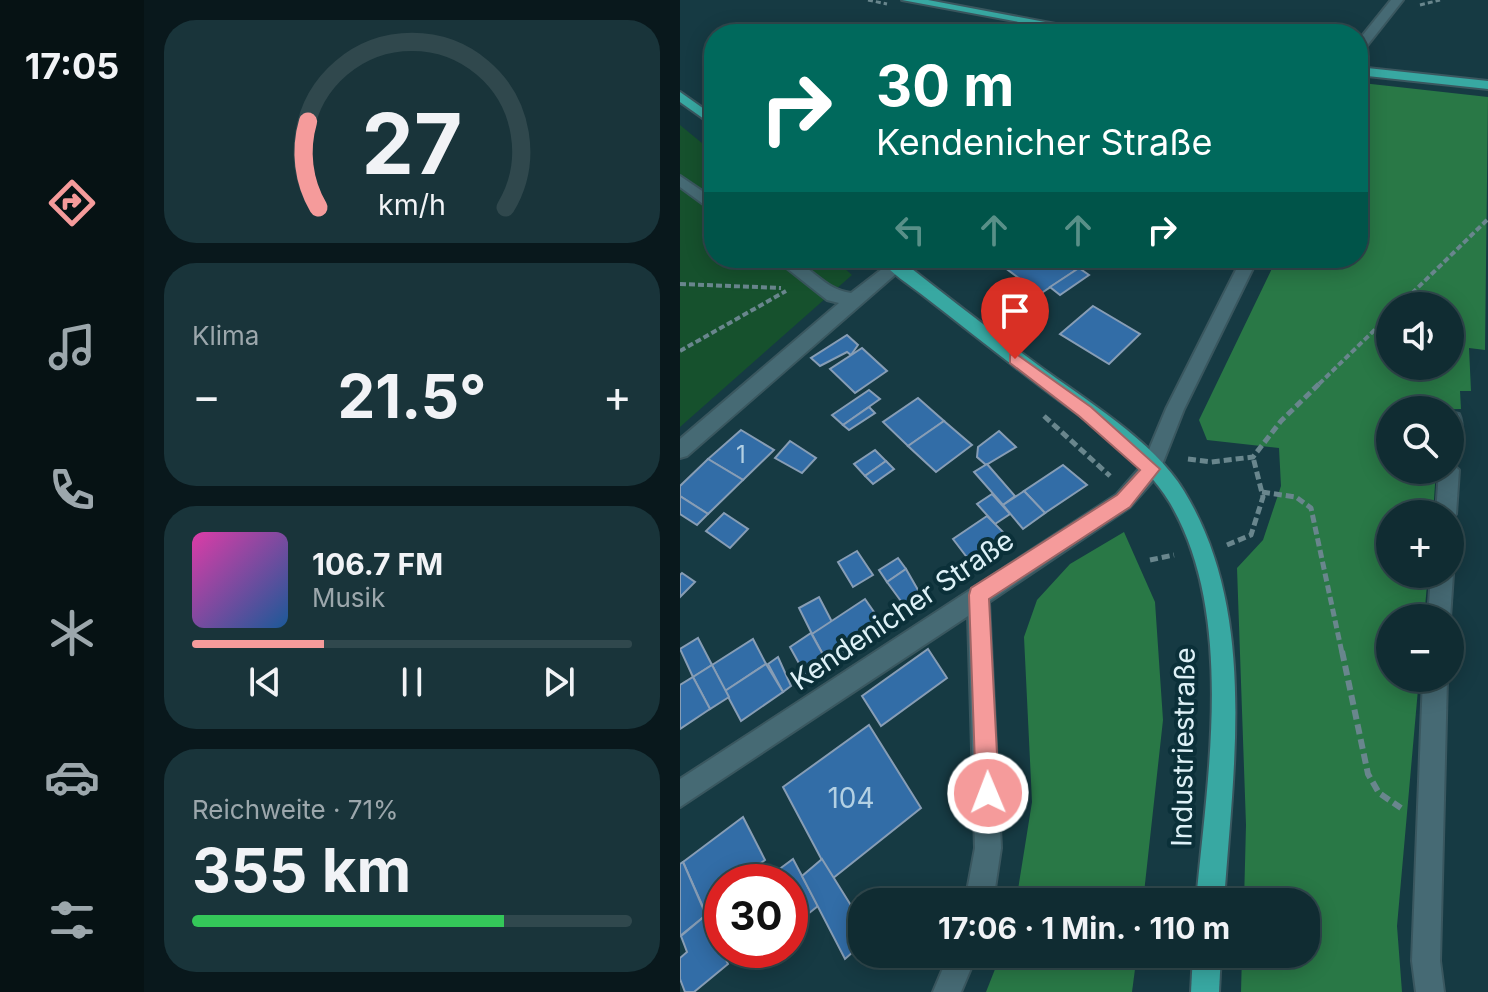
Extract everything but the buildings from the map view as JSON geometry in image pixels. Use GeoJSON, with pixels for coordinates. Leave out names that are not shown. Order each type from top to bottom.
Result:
{"type":"FeatureCollection","features":[{"type":"Feature","properties":{"kind":"main road"},"geometry":{"type":"LineString","coordinates":[[908,0],[1046,24]]}},
{"type":"Feature","properties":{"kind":"main road"},"geometry":{"type":"LineString","coordinates":[[1368,72],[1488,85]]}},
{"type":"Feature","properties":{"kind":"main road"},"geometry":{"type":"LineString","coordinates":[[680,96],[704,114]]}},
{"type":"Feature","properties":{"kind":"main road","name":"Industriestraße"},"geometry":{"type":"LineString","coordinates":[[900,268],[1085,412],[1151,469],[1176,496],[1212,585],[1222,706],[1211,888]]}},
{"type":"Feature","properties":{"kind":"main road"},"geometry":{"type":"LineString","coordinates":[[1205,992],[1206,968]]}},
{"type":"Feature","properties":{"kind":"street"},"geometry":{"type":"LineString","coordinates":[[1368,32],[1397,0]]}},
{"type":"Feature","properties":{"kind":"street"},"geometry":{"type":"LineString","coordinates":[[680,180],[704,199]]}},
{"type":"Feature","properties":{"kind":"street"},"geometry":{"type":"LineString","coordinates":[[795,268],[833,296],[854,299]]}},
{"type":"Feature","properties":{"kind":"street"},"geometry":{"type":"LineString","coordinates":[[680,450],[886,268]]}},
{"type":"Feature","properties":{"kind":"street","name":"Kendenicher Straße"},"geometry":{"type":"LineString","coordinates":[[680,794],[1123,501],[1151,469],[1175,409],[1245,268]]}},
{"type":"Feature","properties":{"kind":"street"},"geometry":{"type":"LineString","coordinates":[[978,595],[988,834],[981,888]]}},
{"type":"Feature","properties":{"kind":"street"},"geometry":{"type":"LineString","coordinates":[[1430,992],[1426,961],[1435,692]]}},
{"type":"Feature","properties":{"kind":"street"},"geometry":{"type":"LineString","coordinates":[[947,992],[957,968]]}},
{"type":"Feature","properties":{"kind":"path"},"geometry":{"type":"LineString","coordinates":[[1413,292],[1488,219]]}},
{"type":"Feature","properties":{"kind":"path"},"geometry":{"type":"LineString","coordinates":[[680,284],[791,288],[680,351]]}},
{"type":"Feature","properties":{"kind":"path"},"geometry":{"type":"LineString","coordinates":[[1188,459],[1211,462],[1253,457],[1281,421],[1376,329]]}},
{"type":"Feature","properties":{"kind":"path"},"geometry":{"type":"LineString","coordinates":[[1230,544],[1251,535],[1262,492],[1253,457]]}},
{"type":"Feature","properties":{"kind":"path"},"geometry":{"type":"LineString","coordinates":[[1262,492],[1284,493],[1307,502],[1311,508],[1368,774],[1379,793],[1388,800],[1432,822]]}},
{"type":"Feature","properties":{"kind":"green space"},"geometry":{"type":"Polygon","coordinates":[[[1368,84],[1488,97],[1485,350],[1469,348],[1471,391],[1460,391],[1460,396],[1376,396],[1376,484],[1435,484],[1434,500],[1376,500],[1376,588],[1427,588],[1425,604],[1376,604],[1376,692],[1418,692],[1397,926],[1402,992],[1241,992],[1242,968],[1320,968],[1320,888],[1244,888],[1246,825],[1237,568],[1263,540],[1281,486],[1279,448],[1207,440],[1199,420],[1272,268],[1368,268],[1368,84]]]}},
{"type":"Feature","properties":{"kind":"green space"},"geometry":{"type":"Polygon","coordinates":[[[680,125],[704,145],[704,268],[844,268],[852,275],[680,427],[680,125]]]}},
{"type":"Feature","properties":{"kind":"green space"},"geometry":{"type":"Polygon","coordinates":[[[1124,532],[1155,602],[1163,720],[1145,888],[1018,888],[1032,802],[1024,637],[1037,600],[1070,564],[1124,532]]]}},
{"type":"Feature","properties":{"kind":"green space"},"geometry":{"type":"Polygon","coordinates":[[[995,968],[1135,968],[1132,992],[986,992],[995,968]]]}},
{"type":"Feature","properties":{"kind":"route"},"geometry":{"type":"LineString","coordinates":[[988,793],[978,595],[1123,501],[1151,469],[1085,412],[1015,359]]}}]}
